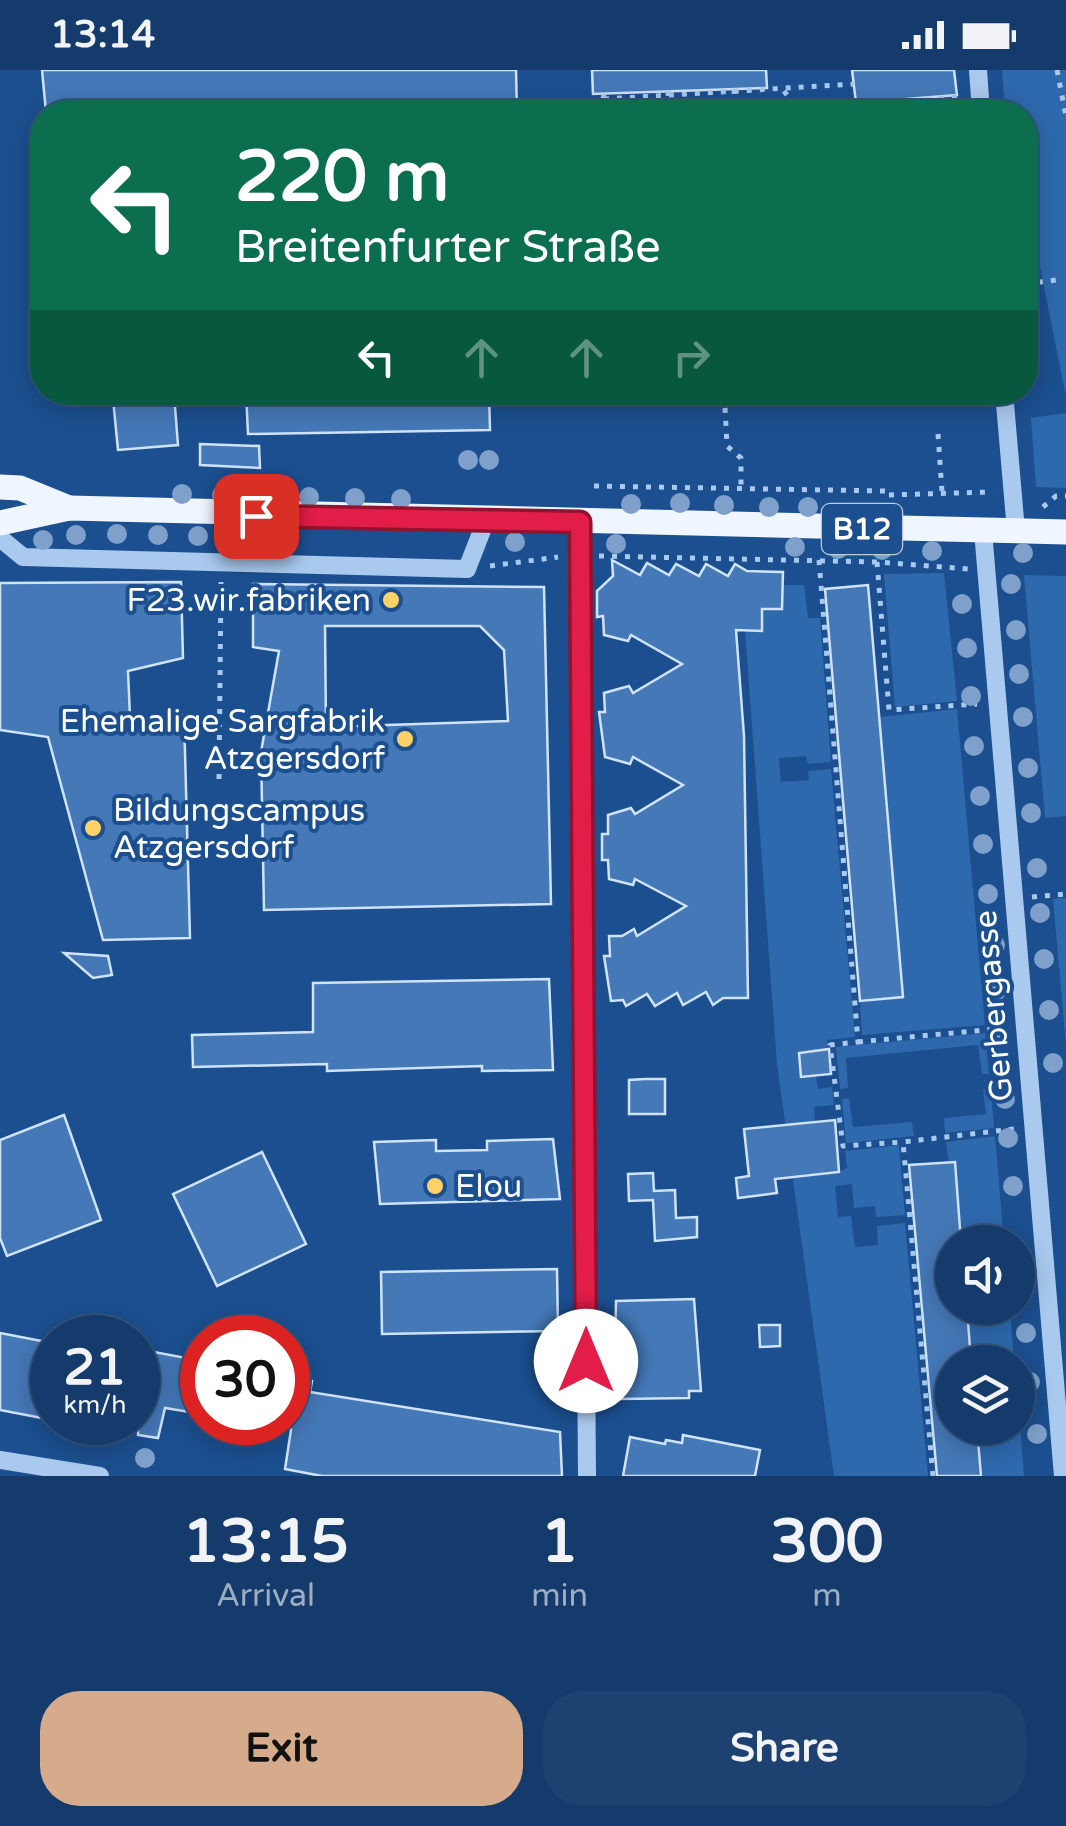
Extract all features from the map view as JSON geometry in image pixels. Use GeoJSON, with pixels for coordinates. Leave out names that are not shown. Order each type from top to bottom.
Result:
{"type":"FeatureCollection","features":[{"type":"Feature","properties":{"kind":"main road","name":"B12"},"geometry":{"type":"LineString","coordinates":[[0,487],[20,488],[68,508]]}},
{"type":"Feature","properties":{"kind":"main road","name":"B12"},"geometry":{"type":"LineString","coordinates":[[0,523],[68,508],[1066,532]]}},
{"type":"Feature","properties":{"kind":"street"},"geometry":{"type":"LineString","coordinates":[[978,70],[980,100]]}},
{"type":"Feature","properties":{"kind":"street"},"geometry":{"type":"LineString","coordinates":[[1005,405],[1016,531]]}},
{"type":"Feature","properties":{"kind":"street"},"geometry":{"type":"LineString","coordinates":[[0,538],[23,557],[467,569],[486,520]]}},
{"type":"Feature","properties":{"kind":"street"},"geometry":{"type":"LineString","coordinates":[[580,522],[587,1476]]}},
{"type":"Feature","properties":{"kind":"street","name":"Gerbergasse"},"geometry":{"type":"LineString","coordinates":[[982,531],[1063,1476]]}},
{"type":"Feature","properties":{"kind":"street"},"geometry":{"type":"LineString","coordinates":[[0,1460],[100,1476]]}},
{"type":"Feature","properties":{"kind":"path"},"geometry":{"type":"LineString","coordinates":[[1057,70],[1066,116]]}},
{"type":"Feature","properties":{"kind":"path"},"geometry":{"type":"LineString","coordinates":[[604,100],[854,84]]}},
{"type":"Feature","properties":{"kind":"path"},"geometry":{"type":"LineString","coordinates":[[784,91],[790,100]]}},
{"type":"Feature","properties":{"kind":"path"},"geometry":{"type":"LineString","coordinates":[[734,92],[734,100]]}},
{"type":"Feature","properties":{"kind":"path"},"geometry":{"type":"LineString","coordinates":[[668,94],[668,100]]}},
{"type":"Feature","properties":{"kind":"path"},"geometry":{"type":"LineString","coordinates":[[1038,282],[1056,280]]}},
{"type":"Feature","properties":{"kind":"path"},"geometry":{"type":"LineString","coordinates":[[725,408],[727,446],[742,458],[742,487]]}},
{"type":"Feature","properties":{"kind":"path"},"geometry":{"type":"LineString","coordinates":[[938,434],[942,492]]}},
{"type":"Feature","properties":{"kind":"path"},"geometry":{"type":"LineString","coordinates":[[594,486],[742,487],[885,495],[1013,492]]}},
{"type":"Feature","properties":{"kind":"path"},"geometry":{"type":"LineString","coordinates":[[467,569],[580,556],[878,562],[986,570]]}},
{"type":"Feature","properties":{"kind":"path"},"geometry":{"type":"LineString","coordinates":[[819,560],[858,1042]]}},
{"type":"Feature","properties":{"kind":"path"},"geometry":{"type":"LineString","coordinates":[[878,562],[889,710],[997,702]]}},
{"type":"Feature","properties":{"kind":"path"},"geometry":{"type":"LineString","coordinates":[[219,779],[221,563]]}},
{"type":"Feature","properties":{"kind":"path"},"geometry":{"type":"LineString","coordinates":[[1014,898],[1066,894]]}},
{"type":"Feature","properties":{"kind":"path"},"geometry":{"type":"LineString","coordinates":[[1024,1026],[830,1045],[843,1146],[1033,1126]]}},
{"type":"Feature","properties":{"kind":"path"},"geometry":{"type":"LineString","coordinates":[[902,1142],[932,1476]]}},
{"type":"Feature","properties":{"kind":"shaded area"},"geometry":{"type":"Polygon","coordinates":[[[1002,70],[1066,70],[1066,397],[1038,266],[1038,100],[1004,100],[1002,70]]]}},
{"type":"Feature","properties":{"kind":"shaded area"},"geometry":{"type":"Polygon","coordinates":[[[1066,413],[1066,488],[1036,487],[1031,418],[1066,413]]]}},
{"type":"Feature","properties":{"kind":"shaded area"},"geometry":{"type":"Polygon","coordinates":[[[944,573],[957,701],[895,707],[884,574],[944,573]]]}},
{"type":"Feature","properties":{"kind":"shaded area"},"geometry":{"type":"Polygon","coordinates":[[[1024,575],[1066,576],[1066,816],[1045,818],[1024,575]]]}},
{"type":"Feature","properties":{"kind":"shaded area"},"geometry":{"type":"Polygon","coordinates":[[[782,585],[804,585],[808,618],[820,618],[831,762],[808,764],[806,756],[779,758],[781,782],[809,780],[808,771],[831,769],[855,1037],[827,1040],[828,1050],[799,1053],[801,1076],[816,1075],[818,1089],[832,1087],[834,1105],[814,1107],[815,1122],[805,1123],[839,1172],[847,1168],[845,1151],[899,1145],[905,1215],[876,1217],[875,1206],[854,1208],[852,1184],[835,1186],[838,1217],[851,1216],[855,1247],[878,1245],[877,1226],[905,1223],[928,1476],[834,1476],[777,1064],[745,630],[762,630],[762,609],[782,608],[782,585]]]}},
{"type":"Feature","properties":{"kind":"shaded area"},"geometry":{"type":"Polygon","coordinates":[[[957,709],[985,1025],[862,1035],[860,1001],[903,997],[879,717],[957,709]]]}},
{"type":"Feature","properties":{"kind":"shaded area"},"geometry":{"type":"Polygon","coordinates":[[[1066,898],[1066,1045],[1053,899],[1066,898]]]}},
{"type":"Feature","properties":{"kind":"shaded area"},"geometry":{"type":"Polygon","coordinates":[[[985,1033],[989,1074],[982,1074],[978,1045],[846,1058],[848,1088],[840,1089],[836,1047],[985,1033]]]}},
{"type":"Feature","properties":{"kind":"shaded area"},"geometry":{"type":"Polygon","coordinates":[[[991,1088],[994,1128],[945,1133],[944,1118],[986,1114],[983,1089],[991,1088]]]}},
{"type":"Feature","properties":{"kind":"shaded area"},"geometry":{"type":"Polygon","coordinates":[[[849,1098],[853,1127],[912,1122],[914,1136],[846,1143],[842,1099],[849,1098]]]}},
{"type":"Feature","properties":{"kind":"shaded area"},"geometry":{"type":"Polygon","coordinates":[[[995,1136],[1003,1225],[960,1225],[955,1163],[949,1163],[946,1142],[995,1136]]]}},
{"type":"Feature","properties":{"kind":"shaded area"},"geometry":{"type":"Polygon","coordinates":[[[968,1325],[1011,1325],[1013,1345],[970,1345],[968,1325]]]}},
{"type":"Feature","properties":{"kind":"shaded area"},"geometry":{"type":"Polygon","coordinates":[[[978,1445],[1022,1445],[1024,1476],[981,1476],[978,1445]]]}},
{"type":"Feature","properties":{"kind":"building"},"geometry":{"type":"Polygon","coordinates":[[[42,70],[516,70],[517,100],[45,100],[42,70]]]}},
{"type":"Feature","properties":{"kind":"building"},"geometry":{"type":"Polygon","coordinates":[[[592,70],[766,70],[767,88],[593,94],[592,70]]]}},
{"type":"Feature","properties":{"kind":"building"},"geometry":{"type":"Polygon","coordinates":[[[852,70],[954,70],[957,95],[856,100],[852,70]]]}},
{"type":"Feature","properties":{"kind":"building"},"geometry":{"type":"Polygon","coordinates":[[[114,405],[175,405],[178,445],[118,450],[114,405]]]}},
{"type":"Feature","properties":{"kind":"building"},"geometry":{"type":"Polygon","coordinates":[[[247,405],[489,405],[490,430],[248,434],[247,405]]]}},
{"type":"Feature","properties":{"kind":"building"},"geometry":{"type":"Polygon","coordinates":[[[200,444],[259,446],[260,468],[200,465],[200,444]]]}},
{"type":"Feature","properties":{"kind":"building"},"geometry":{"type":"Polygon","coordinates":[[[612,560],[640,575],[647,563],[669,575],[676,564],[699,576],[706,564],[728,576],[735,564],[747,571],[783,572],[782,609],[762,609],[762,631],[736,630],[744,736],[748,998],[723,998],[713,1005],[706,992],[683,1005],[677,993],[655,1006],[647,994],[626,1006],[623,1000],[611,1001],[604,956],[610,956],[609,936],[622,936],[634,929],[637,936],[686,906],[635,879],[633,885],[609,879],[608,860],[602,860],[602,834],[608,834],[608,815],[631,808],[635,814],[683,785],[633,757],[630,764],[605,757],[599,712],[605,712],[604,693],[629,686],[633,693],[682,664],[631,635],[628,641],[604,635],[603,616],[597,617],[597,591],[613,576],[612,560]]]}},
{"type":"Feature","properties":{"kind":"building"},"geometry":{"type":"Polygon","coordinates":[[[181,582],[183,658],[128,671],[130,717],[184,715],[190,938],[103,940],[48,737],[0,730],[0,583],[181,582]]]}},
{"type":"Feature","properties":{"kind":"building","name":"Ehemalige Sargfabrik Atzgersdorf"},"geometry":{"type":"Polygon","coordinates":[[[253,584],[544,587],[551,904],[264,910],[261,752],[279,651],[253,647],[253,584]],[[325,626],[326,727],[508,721],[504,650],[480,626],[325,626]]]}},
{"type":"Feature","properties":{"kind":"building"},"geometry":{"type":"Polygon","coordinates":[[[868,585],[903,997],[860,1001],[825,589],[868,585]]]}},
{"type":"Feature","properties":{"kind":"building"},"geometry":{"type":"Polygon","coordinates":[[[64,953],[108,956],[112,975],[93,978],[64,953]]]}},
{"type":"Feature","properties":{"kind":"building"},"geometry":{"type":"Polygon","coordinates":[[[549,979],[553,1070],[482,1071],[482,1066],[327,1071],[327,1064],[193,1067],[192,1035],[313,1032],[313,983],[549,979]]]}},
{"type":"Feature","properties":{"kind":"building"},"geometry":{"type":"Polygon","coordinates":[[[829,1049],[831,1074],[801,1077],[799,1053],[829,1049]]]}},
{"type":"Feature","properties":{"kind":"building"},"geometry":{"type":"Polygon","coordinates":[[[665,1079],[665,1114],[629,1114],[629,1080],[665,1079]]]}},
{"type":"Feature","properties":{"kind":"building"},"geometry":{"type":"Polygon","coordinates":[[[64,1115],[101,1220],[7,1256],[0,1238],[0,1140],[64,1115]]]}},
{"type":"Feature","properties":{"kind":"building"},"geometry":{"type":"Polygon","coordinates":[[[835,1120],[839,1172],[775,1179],[777,1193],[738,1198],[736,1178],[749,1176],[744,1129],[835,1120]]]}},
{"type":"Feature","properties":{"kind":"building"},"geometry":{"type":"Polygon","coordinates":[[[553,1139],[560,1199],[380,1204],[374,1142],[436,1140],[436,1151],[487,1150],[487,1141],[553,1139]]]}},
{"type":"Feature","properties":{"kind":"building"},"geometry":{"type":"Polygon","coordinates":[[[262,1152],[306,1244],[217,1286],[173,1194],[262,1152]]]}},
{"type":"Feature","properties":{"kind":"building"},"geometry":{"type":"Polygon","coordinates":[[[955,1162],[960,1225],[935,1225],[935,1325],[968,1325],[970,1345],[935,1345],[935,1445],[978,1445],[981,1476],[937,1476],[909,1165],[955,1162]]]}},
{"type":"Feature","properties":{"kind":"building"},"geometry":{"type":"Polygon","coordinates":[[[653,1173],[654,1191],[675,1190],[676,1218],[697,1217],[697,1237],[655,1241],[653,1200],[629,1201],[628,1174],[653,1173]]]}},
{"type":"Feature","properties":{"kind":"building"},"geometry":{"type":"Polygon","coordinates":[[[557,1269],[558,1331],[382,1334],[381,1272],[557,1269]]]}},
{"type":"Feature","properties":{"kind":"building"},"geometry":{"type":"Polygon","coordinates":[[[694,1299],[701,1391],[689,1391],[689,1398],[621,1399],[621,1392],[614,1392],[616,1301],[694,1299]]]}},
{"type":"Feature","properties":{"kind":"building"},"geometry":{"type":"Polygon","coordinates":[[[759,1325],[780,1325],[780,1346],[760,1347],[759,1325]]]}},
{"type":"Feature","properties":{"kind":"building"},"geometry":{"type":"Polygon","coordinates":[[[0,1333],[30,1339],[30,1416],[0,1410],[0,1333]]]}},
{"type":"Feature","properties":{"kind":"building"},"geometry":{"type":"Polygon","coordinates":[[[160,1353],[180,1357],[180,1410],[165,1408],[160,1429],[160,1353]]]}},
{"type":"Feature","properties":{"kind":"building"},"geometry":{"type":"Polygon","coordinates":[[[310,1392],[560,1432],[562,1476],[322,1476],[285,1469],[289,1445],[310,1445],[310,1392]]]}},
{"type":"Feature","properties":{"kind":"building"},"geometry":{"type":"Polygon","coordinates":[[[683,1435],[760,1450],[755,1476],[623,1476],[630,1437],[665,1444],[666,1440],[682,1443],[683,1435]]]}},
{"type":"Feature","properties":{"kind":"place","name":"F23.wir.fabriken"},"geometry":{"type":"Point","coordinates":[391,600]}},
{"type":"Feature","properties":{"kind":"place","name":"Ehemalige Sargfabrik Atzgersdorf"},"geometry":{"type":"Point","coordinates":[405,739]}},
{"type":"Feature","properties":{"kind":"place","name":"Bildungscampus Atzgersdorf"},"geometry":{"type":"Point","coordinates":[93,828]}},
{"type":"Feature","properties":{"kind":"place","name":"Elou"},"geometry":{"type":"Point","coordinates":[435,1186]}},
{"type":"Feature","properties":{"kind":"route"},"geometry":{"type":"LineString","coordinates":[[256,516],[580,522],[586,1361]]}}]}
